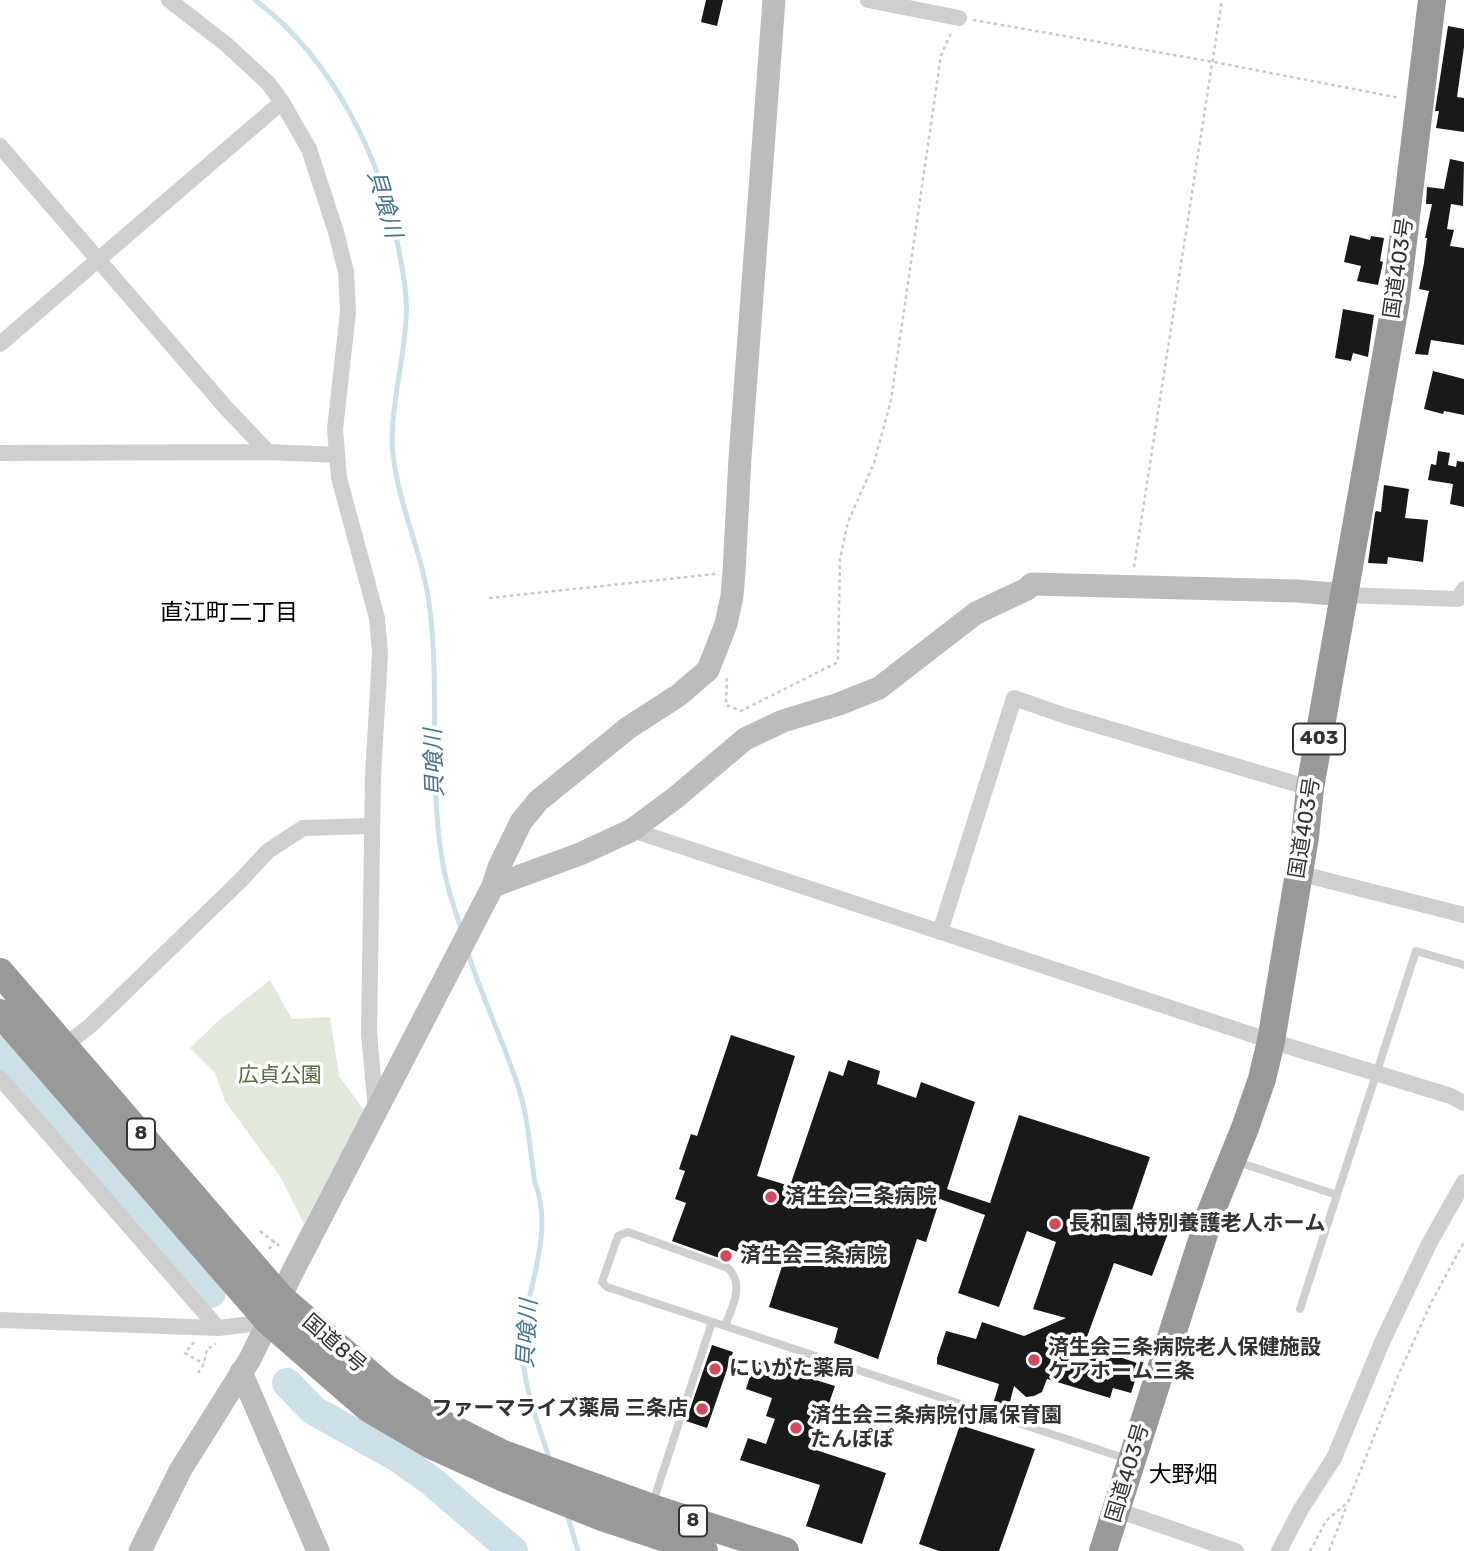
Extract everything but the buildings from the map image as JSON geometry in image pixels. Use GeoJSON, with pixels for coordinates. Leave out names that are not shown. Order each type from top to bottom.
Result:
{"type":"FeatureCollection","features":[{"type":"Feature","properties":{"kind":"highway","name":"国道403号"},"geometry":{"type":"LineString","coordinates":[[1103,1551],[1210,1212],[1233,1160],[1262,1079],[1271,1041],[1310,788],[1396,300],[1432,0]]}},
{"type":"Feature","properties":{"kind":"highway","name":"国道8号"},"geometry":{"type":"LineString","coordinates":[[0,972],[64,1046],[275,1310]]}},
{"type":"Feature","properties":{"kind":"highway","name":"国道8号"},"geometry":{"type":"LineString","coordinates":[[0,1013],[275,1310],[387,1390],[504,1466],[602,1503],[704,1551]]}},
{"type":"Feature","properties":{"kind":"highway","name":"国道8号"},"geometry":{"type":"LineString","coordinates":[[602,1503],[652,1508],[785,1551]]}},
{"type":"Feature","properties":{"kind":"street"},"geometry":{"type":"LineString","coordinates":[[169,0],[227,45],[268,83],[282,102],[309,149],[346,272],[348,312],[335,429],[339,478],[377,618],[380,653],[372,826],[369,1033],[376,1113]]}},
{"type":"Feature","properties":{"kind":"street"},"geometry":{"type":"LineString","coordinates":[[140,1551],[181,1469],[241,1372],[275,1310],[491,888],[521,822],[538,801],[628,728],[679,695],[708,670],[728,614],[734,572],[774,0]]}},
{"type":"Feature","properties":{"kind":"street"},"geometry":{"type":"LineString","coordinates":[[868,0],[959,18]]}},
{"type":"Feature","properties":{"kind":"street"},"geometry":{"type":"LineString","coordinates":[[0,344],[282,102]]}},
{"type":"Feature","properties":{"kind":"street"},"geometry":{"type":"LineString","coordinates":[[0,146],[227,409],[268,452]]}},
{"type":"Feature","properties":{"kind":"street"},"geometry":{"type":"LineString","coordinates":[[0,453],[268,452],[337,455]]}},
{"type":"Feature","properties":{"kind":"street"},"geometry":{"type":"LineString","coordinates":[[491,888],[580,854],[632,830],[746,739],[783,722],[879,688],[976,613],[1027,589],[1032,584],[1297,591],[1345,595],[1462,596]]}},
{"type":"Feature","properties":{"kind":"street"},"geometry":{"type":"LineString","coordinates":[[940,932],[1014,698],[1310,788]]}},
{"type":"Feature","properties":{"kind":"street"},"geometry":{"type":"LineString","coordinates":[[64,1046],[125,993],[268,851],[303,828],[372,826]]}},
{"type":"Feature","properties":{"kind":"street"},"geometry":{"type":"LineString","coordinates":[[632,830],[1271,1041],[1451,1096],[1464,1103]]}},
{"type":"Feature","properties":{"kind":"street"},"geometry":{"type":"LineString","coordinates":[[1298,873],[1464,915]]}},
{"type":"Feature","properties":{"kind":"street"},"geometry":{"type":"LineString","coordinates":[[0,1079],[218,1328]]}},
{"type":"Feature","properties":{"kind":"street"},"geometry":{"type":"LineString","coordinates":[[1279,1551],[1301,1509],[1334,1458],[1382,1340],[1430,1242],[1464,1182]]}},
{"type":"Feature","properties":{"kind":"street"},"geometry":{"type":"LineString","coordinates":[[0,1320],[218,1328],[275,1310]]}},
{"type":"Feature","properties":{"kind":"street"},"geometry":{"type":"LineString","coordinates":[[241,1372],[318,1551]]}},
{"type":"Feature","properties":{"kind":"street"},"geometry":{"type":"LineString","coordinates":[[1117,1510],[1236,1551]]}},
{"type":"Feature","properties":{"kind":"lane"},"geometry":{"type":"LineString","coordinates":[[1300,1309],[1416,951],[1464,965]]}},
{"type":"Feature","properties":{"kind":"lane"},"geometry":{"type":"LineString","coordinates":[[1233,1160],[1336,1195]]}},
{"type":"Feature","properties":{"kind":"lane"},"geometry":{"type":"LineString","coordinates":[[725,1326],[738,1287],[736,1275],[728,1268],[628,1232],[618,1236],[602,1282],[607,1287],[712,1322],[1131,1460]]}},
{"type":"Feature","properties":{"kind":"lane"},"geometry":{"type":"LineString","coordinates":[[652,1508],[712,1322]]}},
{"type":"Feature","properties":{"kind":"path"},"geometry":{"type":"LineString","coordinates":[[1131,586],[1222,0]]}},
{"type":"Feature","properties":{"kind":"path"},"geometry":{"type":"LineString","coordinates":[[715,652],[727,664],[726,705],[741,711],[838,662],[840,559],[848,522],[874,463],[891,400],[941,55],[959,18],[1214,62],[1420,102]]}},
{"type":"Feature","properties":{"kind":"path"},"geometry":{"type":"LineString","coordinates":[[489,598],[734,572]]}},
{"type":"Feature","properties":{"kind":"path"},"geometry":{"type":"LineString","coordinates":[[260,1231],[283,1250]]}},
{"type":"Feature","properties":{"kind":"path"},"geometry":{"type":"LineString","coordinates":[[1329,1551],[1398,1377],[1431,1303],[1464,1242]]}},
{"type":"Feature","properties":{"kind":"path"},"geometry":{"type":"LineString","coordinates":[[198,1373],[204,1364],[207,1349]]}},
{"type":"Feature","properties":{"kind":"path"},"geometry":{"type":"LineString","coordinates":[[1310,1551],[1326,1521],[1348,1502]]}},
{"type":"Feature","properties":{"kind":"green space","name":"広貞公園"},"geometry":{"type":"Polygon","coordinates":[[[270,980],[292,1019],[330,1017],[339,1076],[364,1110],[304,1224],[281,1178],[225,1101],[215,1073],[190,1048],[218,1021],[270,980]]]}},
{"type":"Feature","properties":{"kind":"waterway","name":"貝喰川"},"geometry":{"type":"LineString","coordinates":[[255,0],[283,24],[308,51],[350,112],[380,180],[399,251],[406,311],[393,425],[394,462],[403,505],[427,589],[433,642],[439,832],[446,880],[461,930]]}},
{"type":"Feature","properties":{"kind":"waterway","name":"貝喰川"},"geometry":{"type":"LineString","coordinates":[[468,953],[521,1097],[540,1200],[541,1236],[524,1325],[523,1361],[529,1394],[550,1461]]}},
{"type":"Feature","properties":{"kind":"waterway"},"geometry":{"type":"LineString","coordinates":[[0,1051],[211,1293]]}},
{"type":"Feature","properties":{"kind":"waterway"},"geometry":{"type":"LineString","coordinates":[[287,1383],[313,1410],[399,1458],[430,1480],[513,1551]]}},
{"type":"Feature","properties":{"kind":"waterway","name":"貝喰川"},"geometry":{"type":"LineString","coordinates":[[567,1514],[578,1551]]}},
{"type":"Feature","properties":{"kind":"place","name":"済生会 三条病院"},"geometry":{"type":"Point","coordinates":[771,1197]}},
{"type":"Feature","properties":{"kind":"place","name":"長和園 特別養護老人ホーム"},"geometry":{"type":"Point","coordinates":[1055,1224]}},
{"type":"Feature","properties":{"kind":"place","name":"済生会三条病院"},"geometry":{"type":"Point","coordinates":[726,1256]}},
{"type":"Feature","properties":{"kind":"place","name":"済生会三条病院老人保健施設 ケアホーム三条"},"geometry":{"type":"Point","coordinates":[1034,1360]}},
{"type":"Feature","properties":{"kind":"place","name":"にいがた薬局"},"geometry":{"type":"Point","coordinates":[715,1369]}},
{"type":"Feature","properties":{"kind":"place","name":"ファーマライズ薬局 三条店"},"geometry":{"type":"Point","coordinates":[702,1409]}},
{"type":"Feature","properties":{"kind":"place","name":"済生会三条病院付属保育園 たんぽぽ"},"geometry":{"type":"Point","coordinates":[796,1428]}},
{"type":"Feature","properties":{"kind":"district","name":"直江町二丁目"},"geometry":{"type":"Point","coordinates":[229,613]}},
{"type":"Feature","properties":{"kind":"district","name":"大野畑"},"geometry":{"type":"Point","coordinates":[1183,1475]}}]}
